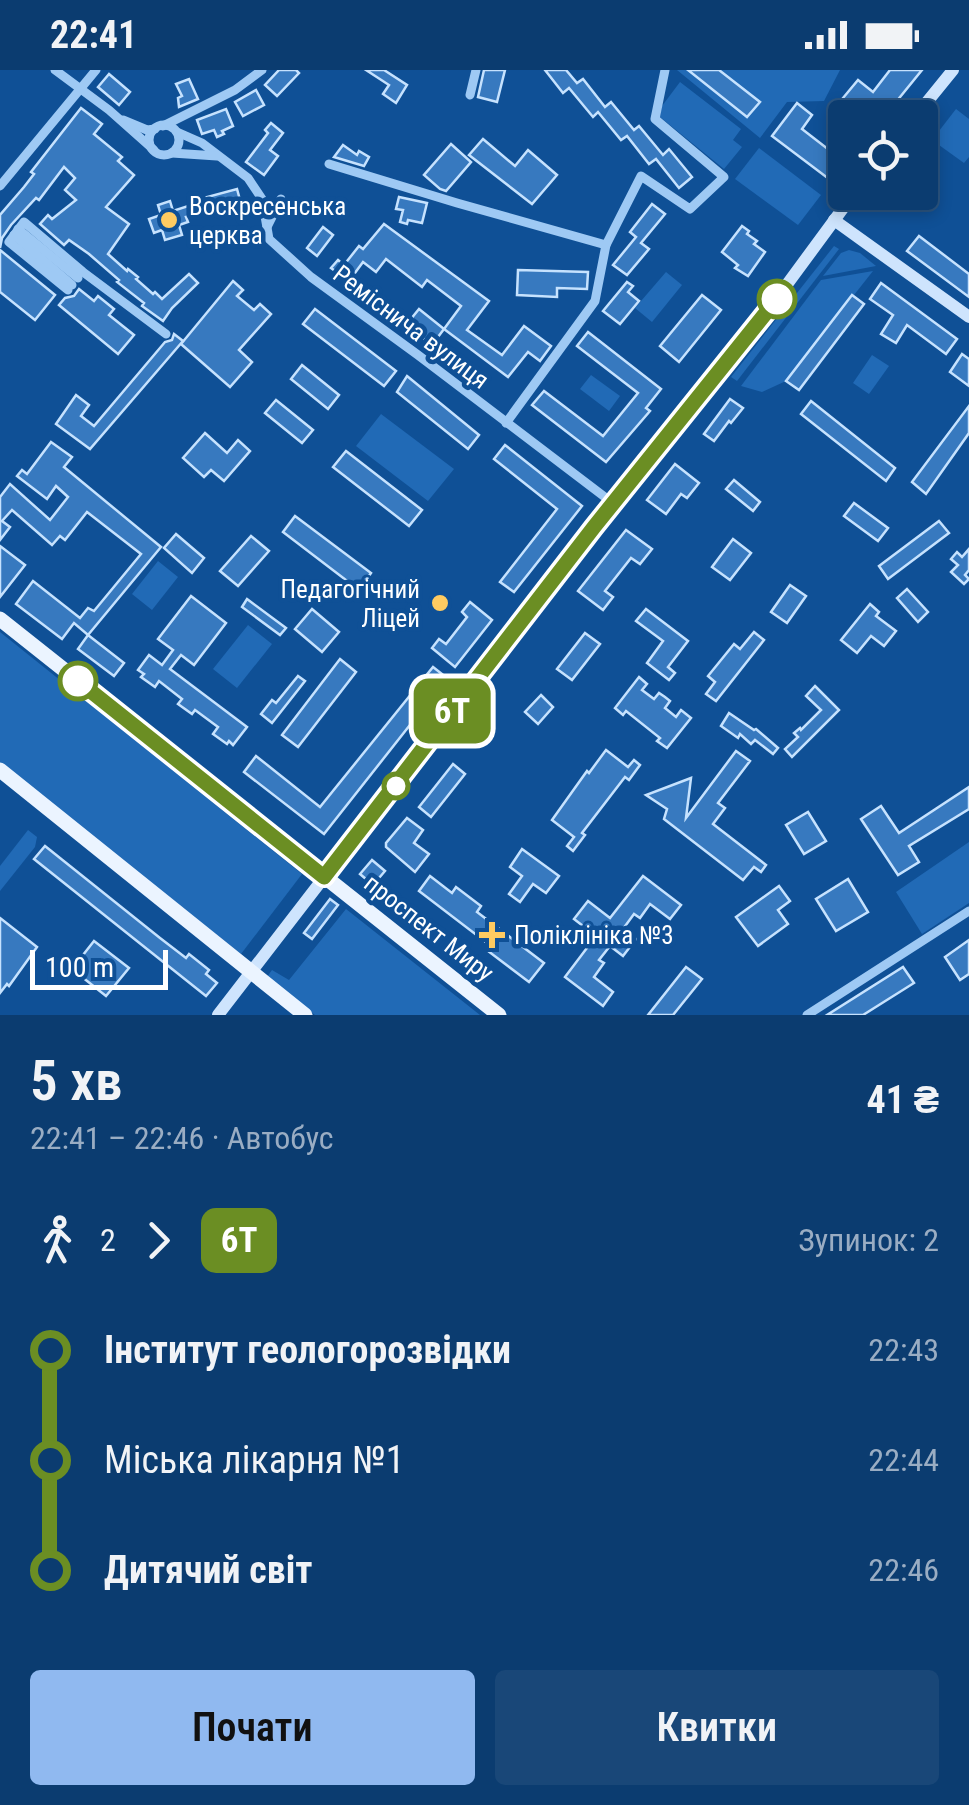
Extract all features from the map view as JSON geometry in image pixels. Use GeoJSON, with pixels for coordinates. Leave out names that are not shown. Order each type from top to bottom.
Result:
{"type":"FeatureCollection","features":[{"type":"Feature","properties":{"kind":"main road"},"geometry":{"type":"LineString","coordinates":[[929,100],[953,70]]}},
{"type":"Feature","properties":{"kind":"main road"},"geometry":{"type":"LineString","coordinates":[[218,1015],[778,298],[842,210]]}},
{"type":"Feature","properties":{"kind":"main road"},"geometry":{"type":"LineString","coordinates":[[834,220],[969,317]]}},
{"type":"Feature","properties":{"kind":"main road","name":"проспект Миру"},"geometry":{"type":"LineString","coordinates":[[0,619],[499,1015]]}},
{"type":"Feature","properties":{"kind":"main road"},"geometry":{"type":"LineString","coordinates":[[0,770],[304,1015]]}},
{"type":"Feature","properties":{"kind":"street","name":"Реміснича вулиця"},"geometry":{"type":"LineString","coordinates":[[54,70],[154,150]]}},
{"type":"Feature","properties":{"kind":"street"},"geometry":{"type":"LineString","coordinates":[[0,186],[96,70]]}},
{"type":"Feature","properties":{"kind":"street"},"geometry":{"type":"LineString","coordinates":[[220,156],[162,154],[154,150],[150,141],[179,118],[236,90],[262,70]]}},
{"type":"Feature","properties":{"kind":"street"},"geometry":{"type":"LineString","coordinates":[[470,96],[476,70]]}},
{"type":"Feature","properties":{"kind":"street"},"geometry":{"type":"LineString","coordinates":[[506,423],[595,301],[606,245],[642,176],[690,209],[724,177],[655,119],[665,70]]}},
{"type":"Feature","properties":{"kind":"street","name":"Реміснича вулиця"},"geometry":{"type":"LineString","coordinates":[[116,116],[147,130],[167,129],[202,143],[220,156],[248,178],[262,199],[272,242],[311,277],[614,504]]}},
{"type":"Feature","properties":{"kind":"street"},"geometry":{"type":"LineString","coordinates":[[167,129],[178,146],[172,153]]}},
{"type":"Feature","properties":{"kind":"street"},"geometry":{"type":"LineString","coordinates":[[329,164],[606,245]]}},
{"type":"Feature","properties":{"kind":"street"},"geometry":{"type":"LineString","coordinates":[[266,229],[282,199]]}},
{"type":"Feature","properties":{"kind":"street"},"geometry":{"type":"LineString","coordinates":[[16,232],[72,284],[9,242],[16,232],[24,222],[166,334]]}},
{"type":"Feature","properties":{"kind":"street"},"geometry":{"type":"LineString","coordinates":[[807,1015],[969,911]]}},
{"type":"Feature","properties":{"kind":"shaded area"},"geometry":{"type":"Polygon","coordinates":[[[677,70],[840,70],[824,101],[787,102],[760,138],[677,70]]]}},
{"type":"Feature","properties":{"kind":"shaded area"},"geometry":{"type":"Polygon","coordinates":[[[680,82],[741,129],[733,140],[742,147],[724,169],[660,117],[662,106],[680,82]]]}},
{"type":"Feature","properties":{"kind":"shaded area"},"geometry":{"type":"Polygon","coordinates":[[[956,109],[969,119],[969,157],[964,163],[938,144],[938,132],[956,109]]]}},
{"type":"Feature","properties":{"kind":"shaded area"},"geometry":{"type":"Polygon","coordinates":[[[759,148],[821,195],[798,225],[735,179],[759,148]]]}},
{"type":"Feature","properties":{"kind":"shaded area"},"geometry":{"type":"Polygon","coordinates":[[[834,246],[839,249],[737,381],[731,377],[834,246]]]}},
{"type":"Feature","properties":{"kind":"shaded area"},"geometry":{"type":"Polygon","coordinates":[[[841,253],[860,253],[876,266],[823,276],[841,253]]]}},
{"type":"Feature","properties":{"kind":"shaded area"},"geometry":{"type":"Polygon","coordinates":[[[873,271],[786,381],[762,392],[741,386],[821,280],[873,271]]]}},
{"type":"Feature","properties":{"kind":"shaded area"},"geometry":{"type":"Polygon","coordinates":[[[666,272],[682,285],[652,322],[635,308],[666,272]]]}},
{"type":"Feature","properties":{"kind":"shaded area"},"geometry":{"type":"Polygon","coordinates":[[[872,355],[889,366],[869,394],[853,383],[872,355]]]}},
{"type":"Feature","properties":{"kind":"shaded area"},"geometry":{"type":"Polygon","coordinates":[[[591,375],[620,396],[609,411],[580,389],[591,375]]]}},
{"type":"Feature","properties":{"kind":"shaded area"},"geometry":{"type":"Polygon","coordinates":[[[381,414],[454,469],[428,501],[356,446],[381,414]]]}},
{"type":"Feature","properties":{"kind":"shaded area"},"geometry":{"type":"Polygon","coordinates":[[[158,561],[178,577],[152,610],[132,594],[158,561]]]}},
{"type":"Feature","properties":{"kind":"shaded area"},"geometry":{"type":"Polygon","coordinates":[[[248,625],[272,644],[237,688],[213,669],[248,625]]]}},
{"type":"Feature","properties":{"kind":"shaded area"},"geometry":{"type":"Polygon","coordinates":[[[0,632],[302,874],[241,954],[0,763],[0,632]]]}},
{"type":"Feature","properties":{"kind":"shaded area"},"geometry":{"type":"Polygon","coordinates":[[[28,830],[37,837],[35,847],[0,891],[0,866],[28,830]]]}},
{"type":"Feature","properties":{"kind":"shaded area"},"geometry":{"type":"Polygon","coordinates":[[[969,842],[969,903],[922,934],[896,892],[969,842]]]}},
{"type":"Feature","properties":{"kind":"shaded area"},"geometry":{"type":"Polygon","coordinates":[[[346,909],[480,1015],[315,1015],[267,977],[272,970],[289,980],[346,909]]]}},
{"type":"Feature","properties":{"kind":"building"},"geometry":{"type":"Polygon","coordinates":[[[279,70],[299,73],[277,96],[265,85],[279,70]]]}},
{"type":"Feature","properties":{"kind":"building"},"geometry":{"type":"Polygon","coordinates":[[[366,70],[384,70],[407,85],[396,103],[383,94],[389,85],[366,70]]]}},
{"type":"Feature","properties":{"kind":"building"},"geometry":{"type":"Polygon","coordinates":[[[484,70],[505,70],[497,102],[478,97],[484,70]]]}},
{"type":"Feature","properties":{"kind":"building"},"geometry":{"type":"Polygon","coordinates":[[[545,70],[566,70],[577,83],[583,79],[605,107],[611,102],[634,130],[639,126],[663,155],[669,149],[692,177],[679,188],[656,159],[649,164],[627,136],[621,140],[598,112],[593,117],[569,88],[563,93],[545,70]]]}},
{"type":"Feature","properties":{"kind":"building"},"geometry":{"type":"Polygon","coordinates":[[[688,70],[719,70],[760,102],[747,117],[688,70]]]}},
{"type":"Feature","properties":{"kind":"building"},"geometry":{"type":"Polygon","coordinates":[[[890,70],[922,70],[898,100],[843,98],[858,80],[873,92],[890,70]]]}},
{"type":"Feature","properties":{"kind":"building"},"geometry":{"type":"Polygon","coordinates":[[[109,74],[130,92],[119,105],[98,87],[109,74]]]}},
{"type":"Feature","properties":{"kind":"building"},"geometry":{"type":"Polygon","coordinates":[[[189,79],[198,99],[179,107],[178,98],[182,96],[176,84],[189,79]]]}},
{"type":"Feature","properties":{"kind":"building"},"geometry":{"type":"Polygon","coordinates":[[[256,90],[264,105],[243,116],[235,102],[256,90]]]}},
{"type":"Feature","properties":{"kind":"building"},"geometry":{"type":"Polygon","coordinates":[[[797,103],[812,115],[802,129],[828,149],[828,178],[772,136],[797,103]]]}},
{"type":"Feature","properties":{"kind":"building"},"geometry":{"type":"Polygon","coordinates":[[[81,108],[102,124],[94,134],[122,157],[118,161],[134,175],[106,207],[129,224],[108,254],[162,299],[189,274],[198,283],[163,321],[89,254],[69,240],[64,245],[40,224],[48,215],[52,219],[76,200],[65,190],[75,178],[64,167],[39,200],[36,198],[11,225],[0,248],[0,215],[81,108]]]}},
{"type":"Feature","properties":{"kind":"building"},"geometry":{"type":"Polygon","coordinates":[[[226,109],[233,126],[217,137],[214,130],[202,134],[197,120],[226,109]]]}},
{"type":"Feature","properties":{"kind":"building"},"geometry":{"type":"Polygon","coordinates":[[[271,123],[283,133],[270,150],[278,156],[264,175],[246,162],[271,123]]]}},
{"type":"Feature","properties":{"kind":"building"},"geometry":{"type":"Polygon","coordinates":[[[483,139],[515,166],[528,150],[557,175],[532,204],[469,155],[483,139]]]}},
{"type":"Feature","properties":{"kind":"building"},"geometry":{"type":"Polygon","coordinates":[[[451,144],[471,162],[446,191],[424,175],[451,144]]]}},
{"type":"Feature","properties":{"kind":"building"},"geometry":{"type":"Polygon","coordinates":[[[343,145],[357,155],[359,151],[369,157],[364,166],[334,157],[343,145]]]}},
{"type":"Feature","properties":{"kind":"building"},"geometry":{"type":"Polygon","coordinates":[[[237,189],[240,200],[211,209],[207,197],[237,189]]]}},
{"type":"Feature","properties":{"kind":"building"},"geometry":{"type":"Polygon","coordinates":[[[399,197],[427,203],[422,223],[400,222],[403,210],[396,209],[399,197]]]}},
{"type":"Feature","properties":{"kind":"building","name":"Воскресенська церква"},"geometry":{"type":"Polygon","coordinates":[[[170,201],[173,211],[188,206],[191,216],[179,225],[182,235],[165,240],[162,230],[154,233],[149,219],[161,215],[158,205],[170,201]]]}},
{"type":"Feature","properties":{"kind":"building"},"geometry":{"type":"Polygon","coordinates":[[[652,204],[665,214],[641,243],[649,249],[627,275],[613,265],[636,237],[630,232],[652,204]]]}},
{"type":"Feature","properties":{"kind":"building"},"geometry":{"type":"Polygon","coordinates":[[[384,224],[489,301],[467,330],[502,355],[524,326],[551,346],[540,361],[528,352],[508,377],[444,329],[461,306],[427,280],[422,287],[386,259],[376,272],[363,262],[349,281],[331,268],[338,260],[344,265],[384,224]]]}},
{"type":"Feature","properties":{"kind":"building"},"geometry":{"type":"Polygon","coordinates":[[[742,226],[765,252],[748,276],[722,252],[742,226]]]}},
{"type":"Feature","properties":{"kind":"building"},"geometry":{"type":"Polygon","coordinates":[[[323,227],[333,235],[317,256],[307,248],[323,227]]]}},
{"type":"Feature","properties":{"kind":"building"},"geometry":{"type":"Polygon","coordinates":[[[919,236],[969,274],[969,297],[907,251],[919,236]]]}},
{"type":"Feature","properties":{"kind":"building"},"geometry":{"type":"Polygon","coordinates":[[[0,250],[55,295],[35,320],[0,292],[0,250]]]}},
{"type":"Feature","properties":{"kind":"building"},"geometry":{"type":"Polygon","coordinates":[[[518,270],[588,272],[587,289],[557,288],[557,297],[517,295],[518,270]]]}},
{"type":"Feature","properties":{"kind":"building"},"geometry":{"type":"Polygon","coordinates":[[[233,281],[243,290],[237,296],[254,310],[260,304],[271,314],[239,350],[252,362],[230,387],[181,344],[233,281]]]}},
{"type":"Feature","properties":{"kind":"building"},"geometry":{"type":"Polygon","coordinates":[[[627,282],[633,286],[628,292],[639,301],[620,324],[603,311],[627,282]]]}},
{"type":"Feature","properties":{"kind":"building"},"geometry":{"type":"Polygon","coordinates":[[[881,283],[957,339],[946,354],[907,325],[896,343],[881,334],[893,315],[870,299],[881,283]]]}},
{"type":"Feature","properties":{"kind":"building"},"geometry":{"type":"Polygon","coordinates":[[[79,289],[94,301],[98,296],[114,309],[109,315],[134,335],[118,354],[59,305],[79,289]]]}},
{"type":"Feature","properties":{"kind":"building"},"geometry":{"type":"Polygon","coordinates":[[[702,295],[721,310],[679,362],[660,346],[702,295]]]}},
{"type":"Feature","properties":{"kind":"building"},"geometry":{"type":"Polygon","coordinates":[[[852,295],[864,304],[799,390],[786,381],[852,295]]]}},
{"type":"Feature","properties":{"kind":"building"},"geometry":{"type":"Polygon","coordinates":[[[315,309],[396,371],[384,386],[303,324],[315,309]]]}},
{"type":"Feature","properties":{"kind":"building"},"geometry":{"type":"Polygon","coordinates":[[[419,309],[444,329],[432,345],[406,325],[419,309]]]}},
{"type":"Feature","properties":{"kind":"building"},"geometry":{"type":"Polygon","coordinates":[[[588,332],[661,389],[646,408],[650,411],[606,462],[532,405],[544,391],[603,436],[638,393],[577,346],[588,332]]]}},
{"type":"Feature","properties":{"kind":"building"},"geometry":{"type":"Polygon","coordinates":[[[174,334],[183,341],[90,449],[56,424],[76,395],[89,405],[81,416],[94,426],[174,334]]]}},
{"type":"Feature","properties":{"kind":"building"},"geometry":{"type":"Polygon","coordinates":[[[962,354],[969,359],[969,386],[950,372],[962,354]]]}},
{"type":"Feature","properties":{"kind":"building"},"geometry":{"type":"Polygon","coordinates":[[[302,365],[339,395],[328,409],[291,379],[302,365]]]}},
{"type":"Feature","properties":{"kind":"building"},"geometry":{"type":"Polygon","coordinates":[[[407,376],[479,435],[468,449],[397,392],[407,376]]]}},
{"type":"Feature","properties":{"kind":"building"},"geometry":{"type":"Polygon","coordinates":[[[730,399],[743,408],[714,441],[704,434],[730,399]]]}},
{"type":"Feature","properties":{"kind":"building"},"geometry":{"type":"Polygon","coordinates":[[[276,400],[313,430],[302,443],[265,413],[276,400]]]}},
{"type":"Feature","properties":{"kind":"building"},"geometry":{"type":"Polygon","coordinates":[[[811,401],[895,468],[886,481],[801,414],[811,401]]]}},
{"type":"Feature","properties":{"kind":"building"},"geometry":{"type":"Polygon","coordinates":[[[969,406],[969,433],[926,494],[912,482],[969,406]]]}},
{"type":"Feature","properties":{"kind":"building"},"geometry":{"type":"Polygon","coordinates":[[[205,433],[227,453],[238,440],[250,451],[224,481],[211,470],[204,477],[183,458],[205,433]]]}},
{"type":"Feature","properties":{"kind":"building"},"geometry":{"type":"Polygon","coordinates":[[[51,442],[72,457],[64,467],[161,547],[88,635],[74,623],[62,639],[16,604],[33,581],[80,618],[88,608],[94,611],[141,554],[87,512],[65,540],[60,536],[52,545],[12,510],[2,521],[10,527],[0,540],[0,497],[10,484],[50,520],[68,497],[56,486],[47,499],[17,476],[22,470],[27,474],[51,442]]]}},
{"type":"Feature","properties":{"kind":"building"},"geometry":{"type":"Polygon","coordinates":[[[505,445],[582,506],[514,592],[500,582],[557,509],[494,459],[505,445]]]}},
{"type":"Feature","properties":{"kind":"building"},"geometry":{"type":"Polygon","coordinates":[[[346,451],[422,510],[409,526],[333,467],[346,451]]]}},
{"type":"Feature","properties":{"kind":"building"},"geometry":{"type":"Polygon","coordinates":[[[675,464],[699,483],[687,498],[681,494],[666,514],[647,500],[675,464]]]}},
{"type":"Feature","properties":{"kind":"building"},"geometry":{"type":"Polygon","coordinates":[[[734,480],[760,502],[753,511],[726,489],[734,480]]]}},
{"type":"Feature","properties":{"kind":"building"},"geometry":{"type":"Polygon","coordinates":[[[854,503],[888,528],[878,541],[844,516],[854,503]]]}},
{"type":"Feature","properties":{"kind":"building"},"geometry":{"type":"Polygon","coordinates":[[[295,516],[371,573],[359,590],[283,532],[295,516]]]}},
{"type":"Feature","properties":{"kind":"building"},"geometry":{"type":"Polygon","coordinates":[[[939,521],[949,533],[888,579],[879,566],[939,521]]]}},
{"type":"Feature","properties":{"kind":"building"},"geometry":{"type":"Polygon","coordinates":[[[626,530],[652,549],[640,564],[631,558],[605,591],[613,597],[603,610],[578,591],[626,530]]]}},
{"type":"Feature","properties":{"kind":"building"},"geometry":{"type":"Polygon","coordinates":[[[176,534],[204,558],[192,573],[164,548],[176,534]]]}},
{"type":"Feature","properties":{"kind":"building"},"geometry":{"type":"Polygon","coordinates":[[[251,536],[269,551],[238,586],[220,571],[251,536]]]}},
{"type":"Feature","properties":{"kind":"building"},"geometry":{"type":"Polygon","coordinates":[[[733,539],[751,553],[730,580],[712,567],[733,539]]]}},
{"type":"Feature","properties":{"kind":"building"},"geometry":{"type":"Polygon","coordinates":[[[0,546],[25,565],[0,597],[0,546]]]}},
{"type":"Feature","properties":{"kind":"building"},"geometry":{"type":"Polygon","coordinates":[[[969,549],[969,570],[965,575],[969,579],[964,584],[951,572],[958,565],[951,559],[957,552],[962,557],[969,549]]]}},
{"type":"Feature","properties":{"kind":"building"},"geometry":{"type":"Polygon","coordinates":[[[790,585],[806,596],[787,623],[771,612],[790,585]]]}},
{"type":"Feature","properties":{"kind":"building"},"geometry":{"type":"Polygon","coordinates":[[[907,589],[928,612],[918,622],[897,598],[907,589]]]}},
{"type":"Feature","properties":{"kind":"building"},"geometry":{"type":"Polygon","coordinates":[[[191,596],[226,623],[194,665],[181,655],[170,669],[247,727],[233,745],[213,734],[218,727],[195,710],[192,714],[178,704],[182,699],[159,681],[155,687],[138,670],[149,655],[162,665],[173,650],[158,639],[191,596]]]}},
{"type":"Feature","properties":{"kind":"building"},"geometry":{"type":"Polygon","coordinates":[[[247,599],[286,628],[280,635],[242,607],[247,599]]]}},
{"type":"Feature","properties":{"kind":"building"},"geometry":{"type":"Polygon","coordinates":[[[470,602],[492,620],[455,667],[432,648],[439,639],[446,644],[467,617],[462,612],[470,602]]]}},
{"type":"Feature","properties":{"kind":"building"},"geometry":{"type":"Polygon","coordinates":[[[870,604],[879,612],[876,616],[896,631],[884,646],[871,636],[857,653],[841,640],[870,604]]]}},
{"type":"Feature","properties":{"kind":"building"},"geometry":{"type":"Polygon","coordinates":[[[312,609],[339,632],[322,652],[295,629],[312,609]]]}},
{"type":"Feature","properties":{"kind":"building"},"geometry":{"type":"Polygon","coordinates":[[[646,609],[688,641],[668,667],[675,673],[669,680],[647,663],[663,641],[636,621],[646,609]]]}},
{"type":"Feature","properties":{"kind":"building"},"geometry":{"type":"Polygon","coordinates":[[[754,632],[764,640],[716,701],[706,694],[715,682],[708,676],[734,644],[740,649],[754,632]]]}},
{"type":"Feature","properties":{"kind":"building"},"geometry":{"type":"Polygon","coordinates":[[[585,633],[600,644],[572,680],[557,669],[585,633]]]}},
{"type":"Feature","properties":{"kind":"building"},"geometry":{"type":"Polygon","coordinates":[[[88,635],[124,663],[114,676],[78,649],[88,635]]]}},
{"type":"Feature","properties":{"kind":"building"},"geometry":{"type":"Polygon","coordinates":[[[340,659],[356,672],[298,747],[282,735],[340,659]]]}},
{"type":"Feature","properties":{"kind":"building"},"geometry":{"type":"Polygon","coordinates":[[[433,667],[447,678],[324,834],[244,772],[256,756],[320,807],[433,667]]]}},
{"type":"Feature","properties":{"kind":"building"},"geometry":{"type":"Polygon","coordinates":[[[298,676],[305,681],[272,723],[261,714],[272,700],[276,703],[298,676]]]}},
{"type":"Feature","properties":{"kind":"building"},"geometry":{"type":"Polygon","coordinates":[[[639,677],[647,684],[642,690],[654,699],[659,693],[665,697],[670,701],[665,708],[676,717],[681,710],[691,718],[667,748],[626,711],[623,715],[615,708],[639,677]]]}},
{"type":"Feature","properties":{"kind":"building"},"geometry":{"type":"Polygon","coordinates":[[[815,686],[839,710],[792,757],[785,749],[798,737],[794,733],[821,710],[806,696],[815,686]]]}},
{"type":"Feature","properties":{"kind":"building"},"geometry":{"type":"Polygon","coordinates":[[[541,695],[553,707],[538,724],[525,712],[541,695]]]}},
{"type":"Feature","properties":{"kind":"building"},"geometry":{"type":"Polygon","coordinates":[[[729,713],[778,748],[773,754],[755,740],[751,744],[721,726],[729,713]]]}},
{"type":"Feature","properties":{"kind":"building"},"geometry":{"type":"Polygon","coordinates":[[[606,750],[628,767],[634,760],[640,765],[629,780],[625,777],[573,851],[567,846],[574,837],[552,820],[606,750]]]}},
{"type":"Feature","properties":{"kind":"building"},"geometry":{"type":"Polygon","coordinates":[[[736,751],[750,761],[718,803],[725,808],[713,824],[766,865],[761,872],[754,867],[743,880],[664,819],[667,809],[646,795],[691,778],[686,818],[736,751]]]}},
{"type":"Feature","properties":{"kind":"building"},"geometry":{"type":"Polygon","coordinates":[[[453,764],[465,774],[431,817],[419,807],[453,764]]]}},
{"type":"Feature","properties":{"kind":"building"},"geometry":{"type":"Polygon","coordinates":[[[969,787],[969,809],[909,846],[919,862],[898,875],[861,819],[881,806],[899,833],[969,787]]]}},
{"type":"Feature","properties":{"kind":"building"},"geometry":{"type":"Polygon","coordinates":[[[808,812],[826,841],[804,854],[786,825],[808,812]]]}},
{"type":"Feature","properties":{"kind":"building"},"geometry":{"type":"Polygon","coordinates":[[[407,818],[423,830],[414,843],[429,854],[415,872],[386,847],[407,818]]]}},
{"type":"Feature","properties":{"kind":"building"},"geometry":{"type":"Polygon","coordinates":[[[45,846],[186,958],[189,954],[209,970],[206,974],[217,983],[206,996],[34,859],[45,846]]]}},
{"type":"Feature","properties":{"kind":"building"},"geometry":{"type":"Polygon","coordinates":[[[522,849],[559,876],[546,893],[533,884],[520,902],[509,894],[522,876],[510,867],[522,849]]]}},
{"type":"Feature","properties":{"kind":"building"},"geometry":{"type":"Polygon","coordinates":[[[372,860],[385,871],[373,885],[360,874],[372,860]]]}},
{"type":"Feature","properties":{"kind":"building","name":"Поліклініка №3"},"geometry":{"type":"Polygon","coordinates":[[[430,876],[452,893],[456,887],[481,906],[477,912],[544,963],[529,982],[488,951],[491,946],[419,891],[430,876]]]}},
{"type":"Feature","properties":{"kind":"building"},"geometry":{"type":"Polygon","coordinates":[[[643,876],[681,905],[670,919],[650,904],[640,918],[634,914],[623,929],[636,939],[623,956],[610,946],[599,960],[604,963],[594,977],[613,992],[603,1006],[565,977],[596,936],[574,919],[588,901],[610,918],[643,876]]]}},
{"type":"Feature","properties":{"kind":"building"},"geometry":{"type":"Polygon","coordinates":[[[848,879],[868,912],[836,931],[816,899],[848,879]]]}},
{"type":"Feature","properties":{"kind":"building"},"geometry":{"type":"Polygon","coordinates":[[[779,886],[790,901],[778,910],[788,924],[758,946],[736,917],[779,886]]]}},
{"type":"Feature","properties":{"kind":"building"},"geometry":{"type":"Polygon","coordinates":[[[330,899],[338,905],[312,939],[304,933],[330,899]]]}},
{"type":"Feature","properties":{"kind":"building"},"geometry":{"type":"Polygon","coordinates":[[[0,918],[37,947],[0,993],[0,918]]]}},
{"type":"Feature","properties":{"kind":"building"},"geometry":{"type":"Polygon","coordinates":[[[969,940],[969,974],[960,980],[945,957],[969,940]]]}},
{"type":"Feature","properties":{"kind":"building"},"geometry":{"type":"Polygon","coordinates":[[[94,941],[129,968],[106,996],[72,969],[94,941]]]}},
{"type":"Feature","properties":{"kind":"building"},"geometry":{"type":"Polygon","coordinates":[[[686,967],[702,979],[673,1015],[648,1015],[686,967]]]}},
{"type":"Feature","properties":{"kind":"building"},"geometry":{"type":"Polygon","coordinates":[[[903,967],[914,983],[863,1015],[827,1015],[903,967]]]}},
{"type":"Feature","properties":{"kind":"bus line","name":"6Т"},"geometry":{"type":"LineString","coordinates":[[78,681],[324,877],[594,527],[777,299]]}},
{"type":"Feature","properties":{"kind":"place","name":"Воскресенська церква"},"geometry":{"type":"Point","coordinates":[169,220]}},
{"type":"Feature","properties":{"kind":"place","name":"Педагогічний Ліцей"},"geometry":{"type":"Point","coordinates":[440,603]}},
{"type":"Feature","properties":{"kind":"place","name":"Поліклініка №3"},"geometry":{"type":"Point","coordinates":[492,935]}}]}
